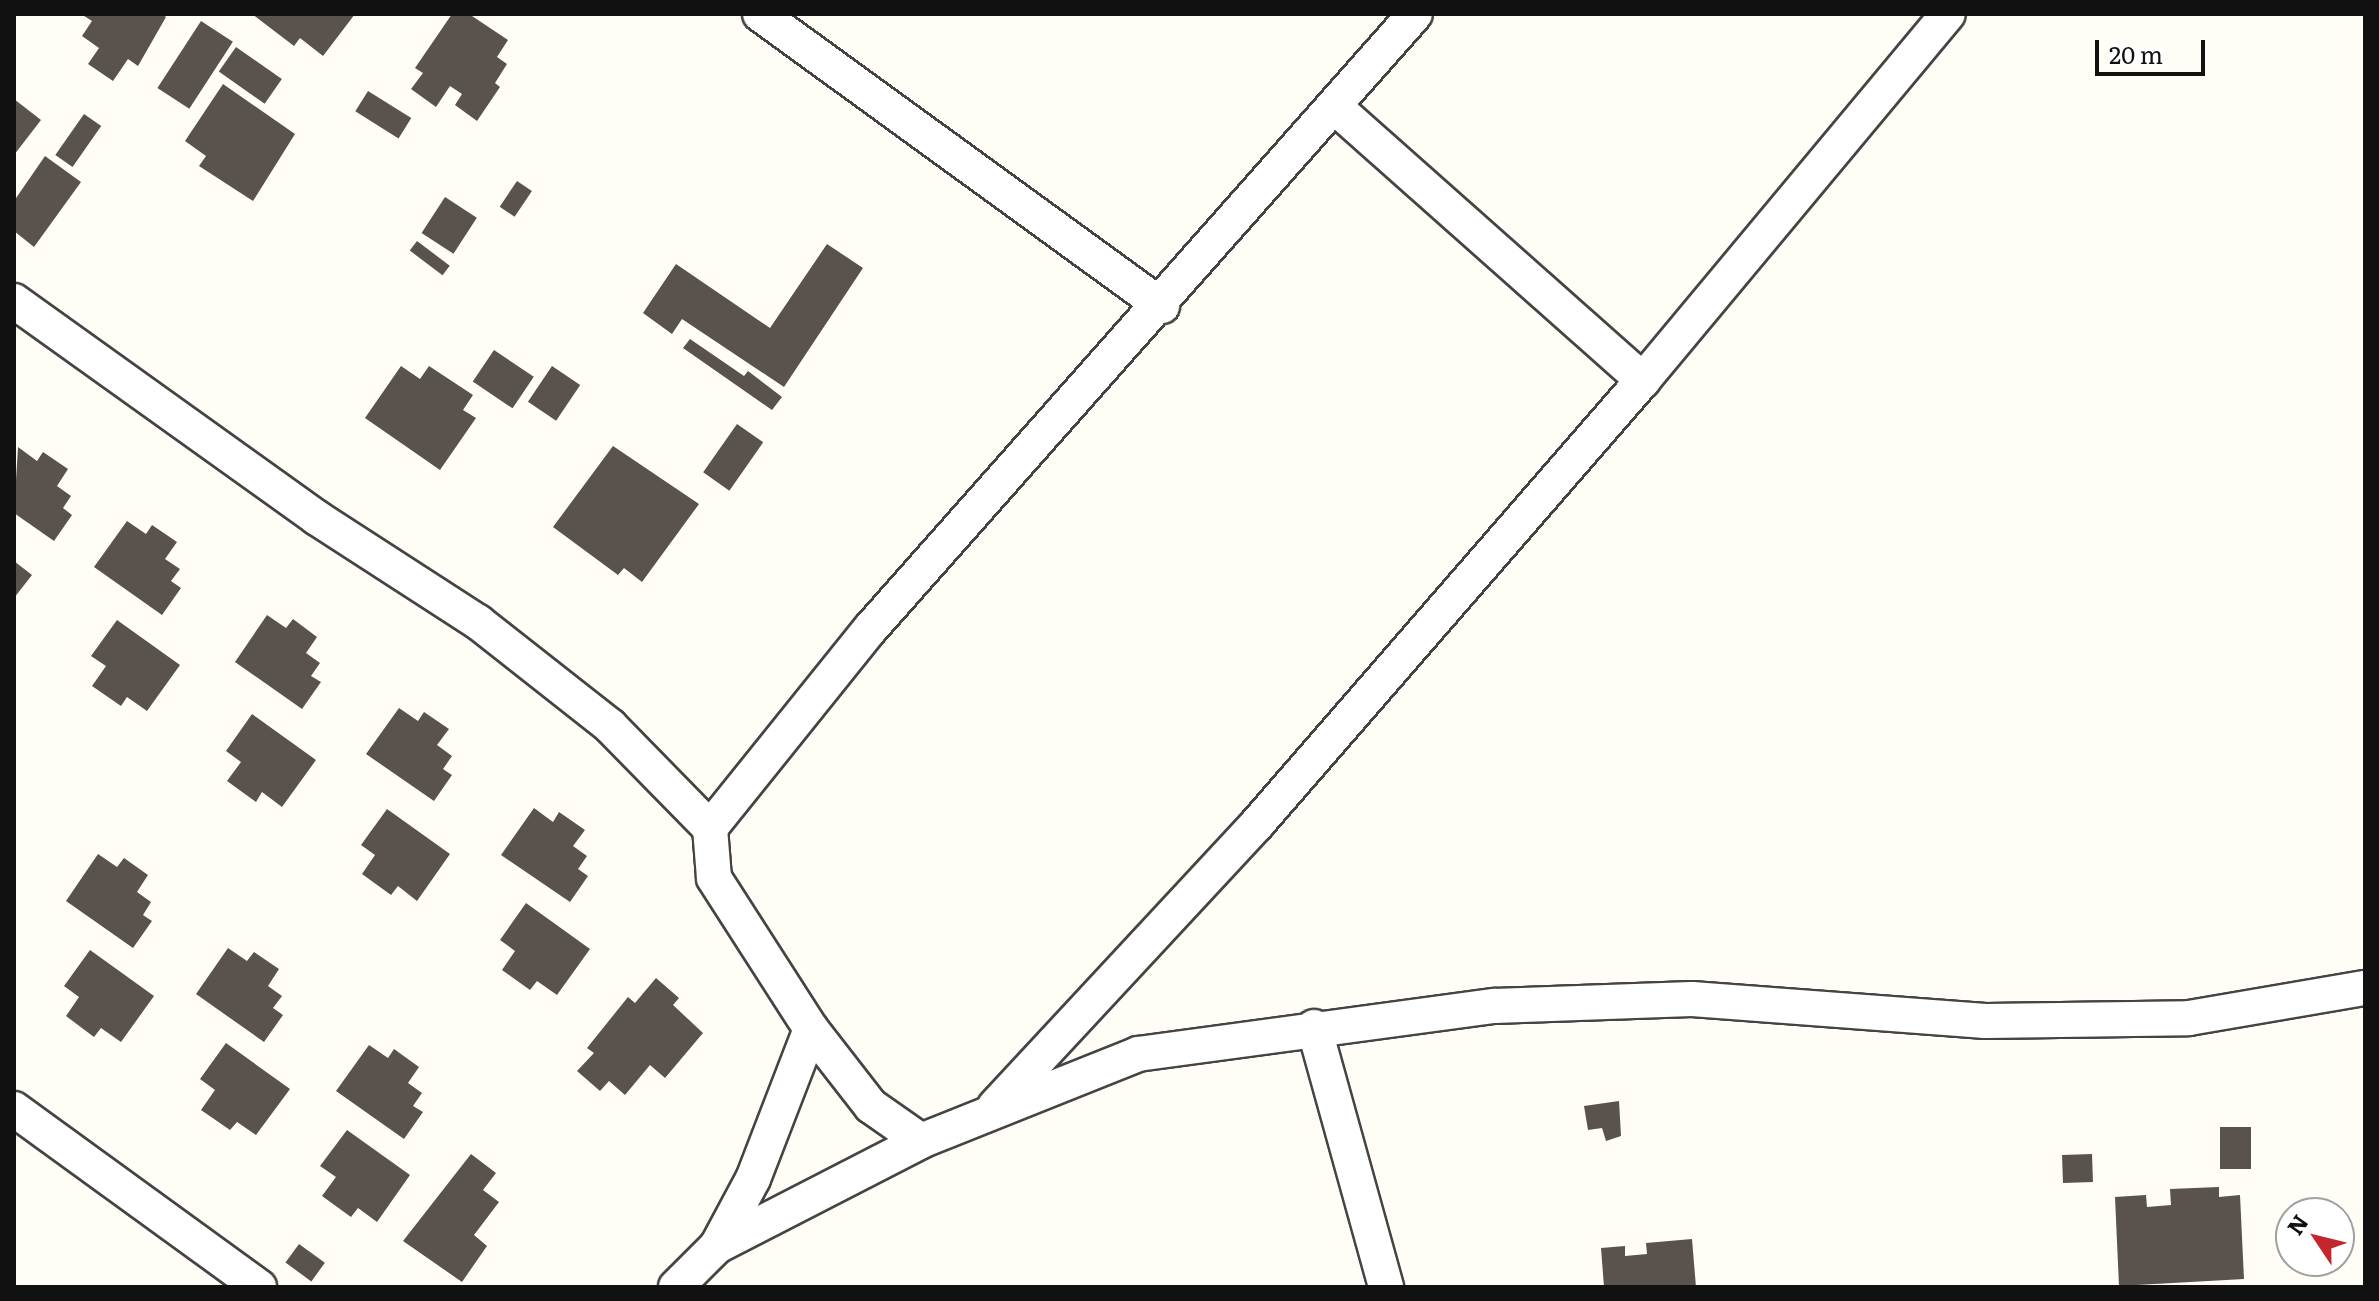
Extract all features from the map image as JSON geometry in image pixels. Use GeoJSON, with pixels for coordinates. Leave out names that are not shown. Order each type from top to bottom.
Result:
{"type":"FeatureCollection","features":[{"type":"Feature","properties":{"kind":"street"},"geometry":{"type":"LineString","coordinates":[[760,14],[1162,306]]}},
{"type":"Feature","properties":{"kind":"street"},"geometry":{"type":"LineString","coordinates":[[710,828],[871,628],[1162,306],[1415,14]]}},
{"type":"Feature","properties":{"kind":"street"},"geometry":{"type":"LineString","coordinates":[[986,1115],[1257,824],[1643,380],[1948,14]]}},
{"type":"Feature","properties":{"kind":"street"},"geometry":{"type":"LineString","coordinates":[[1335,107],[1643,380]]}},
{"type":"Feature","properties":{"kind":"street"},"geometry":{"type":"LineString","coordinates":[[14,301],[317,518],[516,650],[610,726],[710,828],[714,878],[811,1029],[871,1106],[921,1141]]}},
{"type":"Feature","properties":{"kind":"street"},"geometry":{"type":"LineString","coordinates":[[717,1246],[921,1141],[1138,1054],[1314,1027],[1494,1006],[1692,999],[1985,1021],[2189,1018],[2365,988]]}},
{"type":"Feature","properties":{"kind":"street"},"geometry":{"type":"LineString","coordinates":[[1314,1027],[1386,1287]]}},
{"type":"Feature","properties":{"kind":"street"},"geometry":{"type":"LineString","coordinates":[[676,1287],[717,1246],[753,1179],[811,1029]]}},
{"type":"Feature","properties":{"kind":"street"},"geometry":{"type":"LineString","coordinates":[[14,1109],[259,1287]]}},
{"type":"Feature","properties":{"kind":"building"},"geometry":{"type":"Polygon","coordinates":[[[81,14],[162,14],[166,17],[138,66],[128,59],[113,81],[88,64],[99,48],[82,36],[92,21],[81,14]]]}},
{"type":"Feature","properties":{"kind":"building"},"geometry":{"type":"Polygon","coordinates":[[[252,14],[355,14],[323,56],[300,38],[294,46],[252,14]]]}},
{"type":"Feature","properties":{"kind":"building"},"geometry":{"type":"Polygon","coordinates":[[[452,14],[469,14],[508,40],[497,57],[507,64],[495,83],[500,87],[477,121],[455,105],[462,94],[450,86],[436,107],[411,89],[423,73],[415,68],[452,14]]]}},
{"type":"Feature","properties":{"kind":"building"},"geometry":{"type":"Polygon","coordinates":[[[201,21],[233,42],[189,109],[157,88],[201,21]]]}},
{"type":"Feature","properties":{"kind":"building"},"geometry":{"type":"Polygon","coordinates":[[[236,47],[282,79],[265,104],[219,72],[236,47]]]}},
{"type":"Feature","properties":{"kind":"building"},"geometry":{"type":"Polygon","coordinates":[[[223,84],[295,134],[253,201],[199,166],[206,156],[185,141],[223,84]]]}},
{"type":"Feature","properties":{"kind":"building"},"geometry":{"type":"Polygon","coordinates":[[[368,91],[411,118],[399,138],[355,111],[368,91]]]}},
{"type":"Feature","properties":{"kind":"building"},"geometry":{"type":"Polygon","coordinates":[[[14,99],[41,120],[14,155],[14,99]]]}},
{"type":"Feature","properties":{"kind":"building"},"geometry":{"type":"Polygon","coordinates":[[[84,114],[101,126],[73,167],[55,155],[84,114]]]}},
{"type":"Feature","properties":{"kind":"building"},"geometry":{"type":"Polygon","coordinates":[[[45,156],[81,182],[34,247],[14,231],[14,201],[45,156]]]}},
{"type":"Feature","properties":{"kind":"building"},"geometry":{"type":"Polygon","coordinates":[[[517,181],[532,191],[515,217],[500,207],[517,181]]]}},
{"type":"Feature","properties":{"kind":"building"},"geometry":{"type":"Polygon","coordinates":[[[445,197],[477,218],[453,254],[422,233],[445,197]]]}},
{"type":"Feature","properties":{"kind":"building"},"geometry":{"type":"Polygon","coordinates":[[[417,241],[450,266],[443,275],[410,251],[417,241]]]}},
{"type":"Feature","properties":{"kind":"building"},"geometry":{"type":"Polygon","coordinates":[[[827,244],[863,268],[784,387],[682,319],[672,334],[643,313],[676,264],[770,328],[827,244]]]}},
{"type":"Feature","properties":{"kind":"building"},"geometry":{"type":"Polygon","coordinates":[[[690,339],[744,376],[748,371],[782,397],[772,410],[683,348],[690,339]]]}},
{"type":"Feature","properties":{"kind":"building"},"geometry":{"type":"Polygon","coordinates":[[[494,350],[534,377],[513,408],[473,382],[494,350]]]}},
{"type":"Feature","properties":{"kind":"building"},"geometry":{"type":"Polygon","coordinates":[[[401,366],[420,379],[429,366],[473,395],[463,410],[476,418],[440,470],[365,418],[401,366]]]}},
{"type":"Feature","properties":{"kind":"building"},"geometry":{"type":"Polygon","coordinates":[[[552,366],[580,385],[556,421],[528,402],[552,366]]]}},
{"type":"Feature","properties":{"kind":"building"},"geometry":{"type":"Polygon","coordinates":[[[737,424],[763,442],[729,491],[703,472],[737,424]]]}},
{"type":"Feature","properties":{"kind":"building"},"geometry":{"type":"Polygon","coordinates":[[[613,446],[699,504],[642,582],[624,568],[618,575],[553,527],[613,446]]]}},
{"type":"Feature","properties":{"kind":"building"},"geometry":{"type":"Polygon","coordinates":[[[18,447],[37,461],[43,452],[68,469],[57,486],[71,496],[63,508],[72,515],[54,541],[14,513],[18,447]]]}},
{"type":"Feature","properties":{"kind":"building"},"geometry":{"type":"Polygon","coordinates":[[[127,521],[146,534],[152,525],[177,542],[165,559],[180,569],[171,581],[181,588],[162,615],[94,567],[127,521]]]}},
{"type":"Feature","properties":{"kind":"building"},"geometry":{"type":"Polygon","coordinates":[[[14,561],[32,575],[14,598],[14,561]]]}},
{"type":"Feature","properties":{"kind":"building"},"geometry":{"type":"Polygon","coordinates":[[[267,615],[286,628],[293,619],[317,637],[306,653],[320,663],[311,676],[321,682],[302,709],[235,662],[267,615]]]}},
{"type":"Feature","properties":{"kind":"building"},"geometry":{"type":"Polygon","coordinates":[[[117,620],[180,665],[147,711],[127,697],[121,706],[92,686],[106,666],[91,656],[117,620]]]}},
{"type":"Feature","properties":{"kind":"building"},"geometry":{"type":"Polygon","coordinates":[[[399,708],[418,721],[424,712],[449,729],[437,745],[452,756],[443,769],[452,775],[434,801],[366,754],[399,708]]]}},
{"type":"Feature","properties":{"kind":"building"},"geometry":{"type":"Polygon","coordinates":[[[252,714],[316,760],[282,807],[262,792],[256,802],[227,781],[241,762],[226,751],[252,714]]]}},
{"type":"Feature","properties":{"kind":"building"},"geometry":{"type":"Polygon","coordinates":[[[534,808],[553,822],[559,812],[585,830],[573,846],[587,856],[578,869],[588,876],[570,902],[501,855],[534,808]]]}},
{"type":"Feature","properties":{"kind":"building"},"geometry":{"type":"Polygon","coordinates":[[[387,809],[450,854],[417,901],[398,886],[391,895],[362,874],[375,855],[361,845],[387,809]]]}},
{"type":"Feature","properties":{"kind":"building"},"geometry":{"type":"Polygon","coordinates":[[[98,854],[117,867],[124,858],[148,875],[137,892],[151,902],[143,915],[152,921],[133,948],[66,901],[98,854]]]}},
{"type":"Feature","properties":{"kind":"building"},"geometry":{"type":"Polygon","coordinates":[[[526,903],[590,949],[557,995],[537,981],[530,990],[502,970],[515,951],[500,940],[526,903]]]}},
{"type":"Feature","properties":{"kind":"building"},"geometry":{"type":"Polygon","coordinates":[[[228,948],[247,961],[254,952],[279,969],[268,986],[282,996],[273,1008],[283,1015],[264,1042],[196,994],[228,948]]]}},
{"type":"Feature","properties":{"kind":"building"},"geometry":{"type":"Polygon","coordinates":[[[90,950],[154,996],[121,1042],[101,1028],[94,1037],[66,1016],[79,997],[64,986],[90,950]]]}},
{"type":"Feature","properties":{"kind":"building"},"geometry":{"type":"Polygon","coordinates":[[[656,978],[679,998],[673,1005],[703,1033],[665,1078],[650,1065],[625,1095],[609,1081],[600,1091],[577,1071],[594,1053],[587,1048],[628,997],[635,1003],[656,978]]]}},
{"type":"Feature","properties":{"kind":"building"},"geometry":{"type":"Polygon","coordinates":[[[226,1043],[290,1089],[256,1135],[237,1122],[230,1130],[201,1110],[215,1090],[200,1079],[226,1043]]]}},
{"type":"Feature","properties":{"kind":"building"},"geometry":{"type":"Polygon","coordinates":[[[369,1045],[388,1058],[394,1049],[419,1067],[408,1083],[422,1093],[413,1106],[423,1112],[404,1139],[336,1091],[369,1045]]]}},
{"type":"Feature","properties":{"kind":"building"},"geometry":{"type":"Polygon","coordinates":[[[1619,1101],[1621,1136],[1606,1141],[1602,1128],[1588,1130],[1584,1106],[1619,1101]]]}},
{"type":"Feature","properties":{"kind":"building"},"geometry":{"type":"Polygon","coordinates":[[[2220,1127],[2251,1127],[2251,1169],[2220,1169],[2220,1127]]]}},
{"type":"Feature","properties":{"kind":"building"},"geometry":{"type":"Polygon","coordinates":[[[347,1130],[410,1175],[377,1222],[358,1208],[351,1217],[322,1196],[336,1177],[320,1166],[347,1130]]]}},
{"type":"Feature","properties":{"kind":"building"},"geometry":{"type":"Polygon","coordinates":[[[471,1154],[496,1173],[483,1190],[499,1202],[474,1235],[487,1246],[462,1282],[403,1241],[471,1154]]]}},
{"type":"Feature","properties":{"kind":"building"},"geometry":{"type":"Polygon","coordinates":[[[2092,1154],[2093,1182],[2063,1183],[2062,1155],[2092,1154]]]}},
{"type":"Feature","properties":{"kind":"building"},"geometry":{"type":"Polygon","coordinates":[[[2219,1187],[2219,1197],[2240,1195],[2244,1279],[2119,1286],[2115,1197],[2146,1195],[2147,1207],[2171,1205],[2170,1189],[2219,1187]]]}},
{"type":"Feature","properties":{"kind":"building"},"geometry":{"type":"Polygon","coordinates":[[[1692,1239],[1696,1287],[1604,1287],[1601,1248],[1625,1246],[1625,1256],[1647,1254],[1646,1243],[1692,1239]]]}},
{"type":"Feature","properties":{"kind":"building"},"geometry":{"type":"Polygon","coordinates":[[[299,1244],[325,1263],[311,1281],[285,1263],[299,1244]]]}}]}
